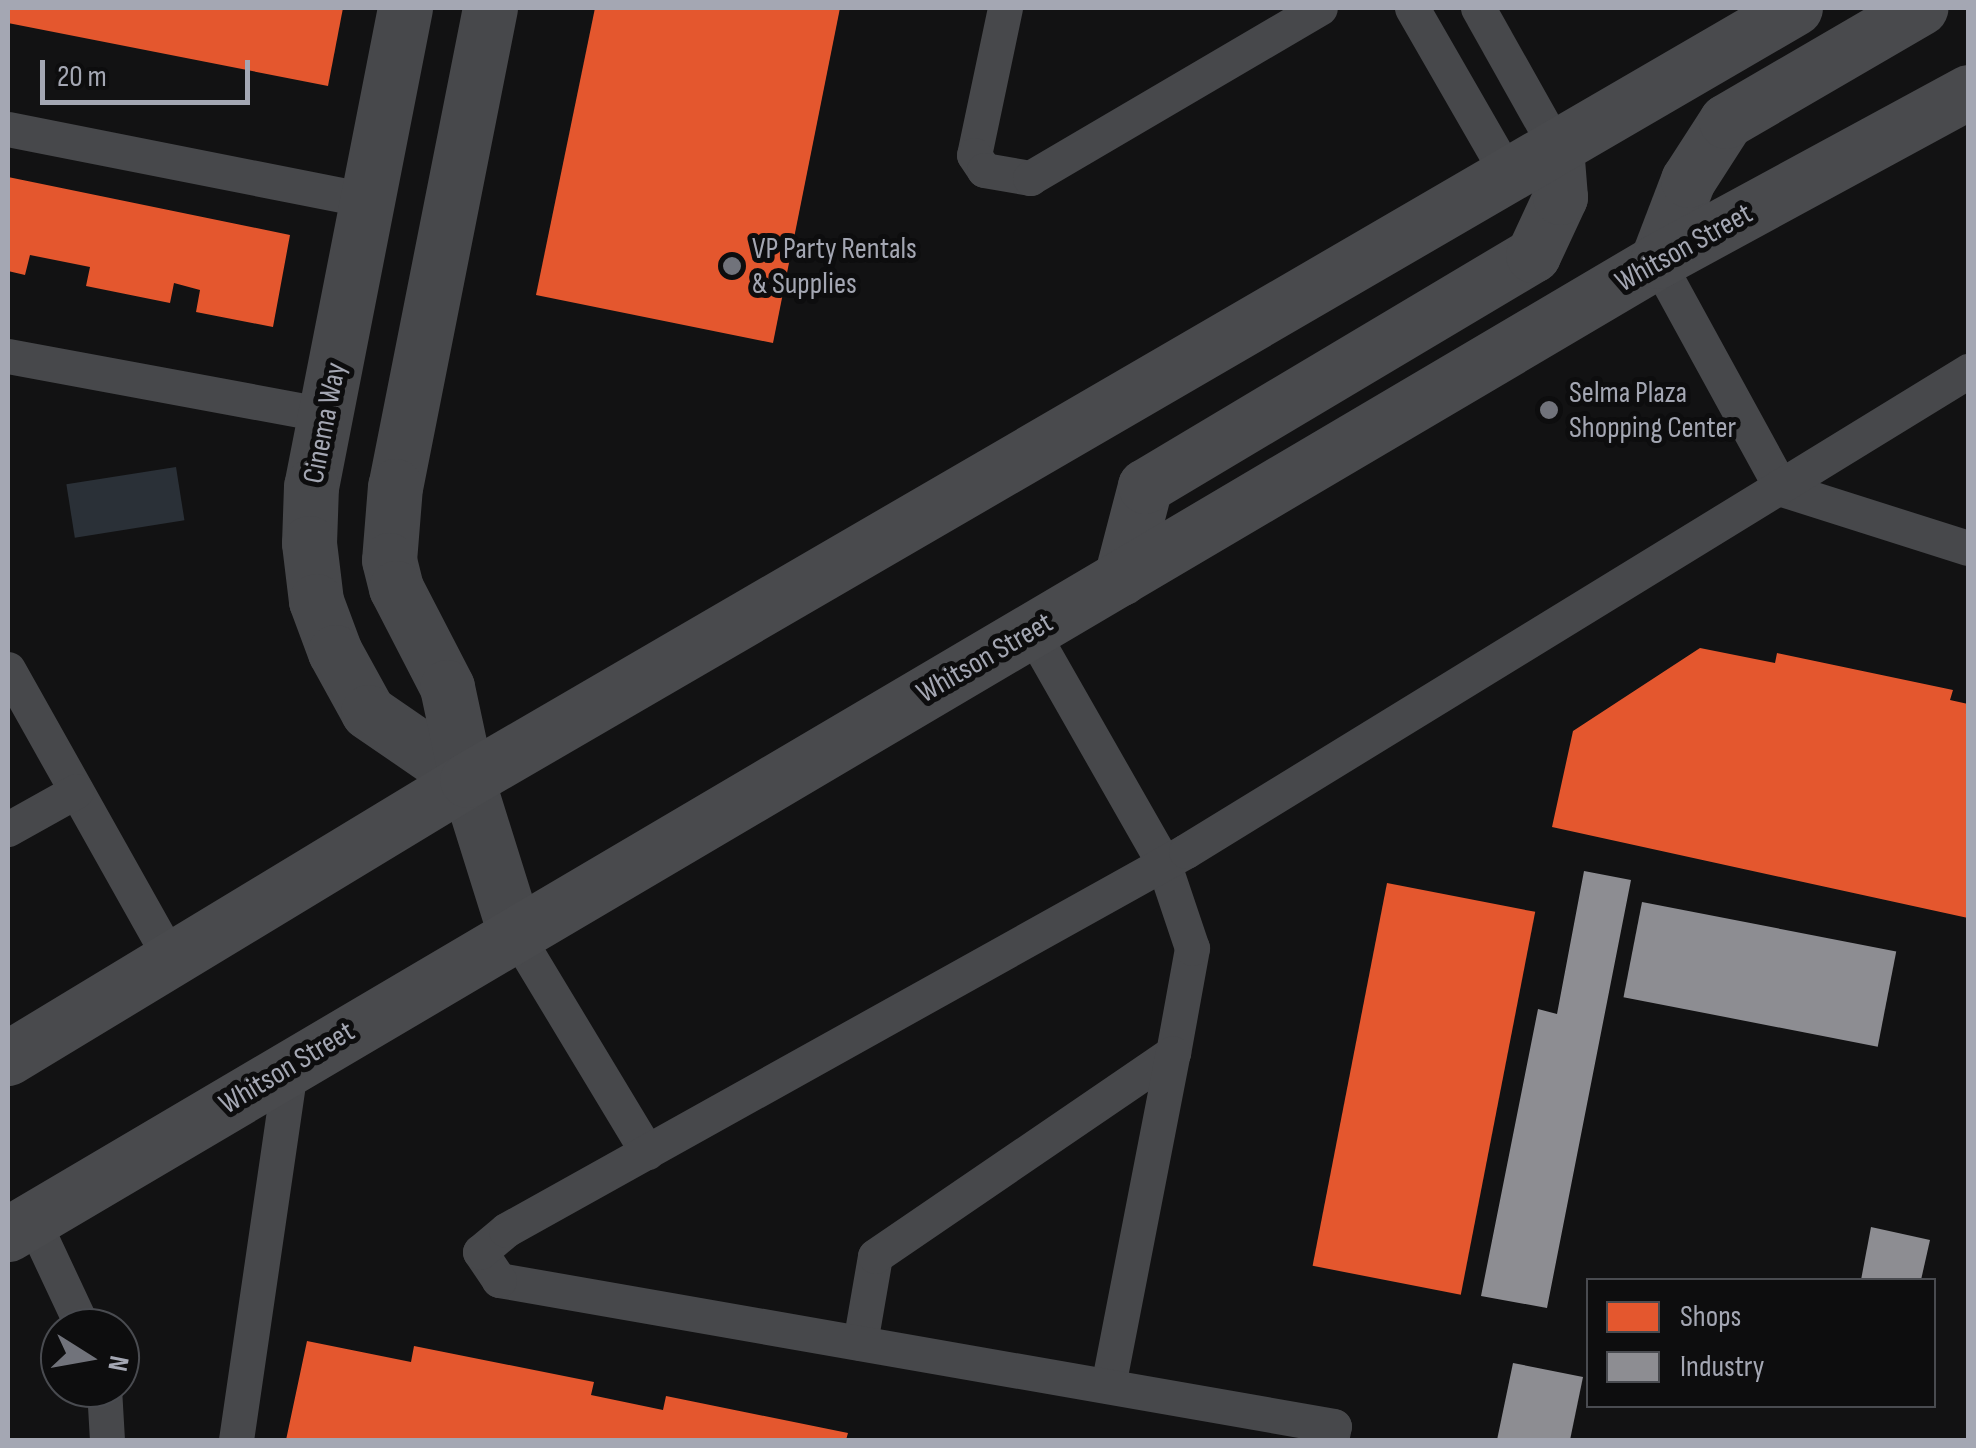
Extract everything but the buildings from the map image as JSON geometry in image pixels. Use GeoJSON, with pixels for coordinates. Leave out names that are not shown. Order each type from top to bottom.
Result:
{"type":"FeatureCollection","features":[{"type":"Feature","properties":{"kind":"main road"},"geometry":{"type":"LineString","coordinates":[[8,1058],[467,780],[1796,8]]}},
{"type":"Feature","properties":{"kind":"main road"},"geometry":{"type":"LineString","coordinates":[[1657,261],[1688,180],[1726,120],[1920,8]]}},
{"type":"Feature","properties":{"kind":"main road","name":"Whitson Street"},"geometry":{"type":"LineString","coordinates":[[20,1226],[1657,261],[1968,92]]}},
{"type":"Feature","properties":{"kind":"main road"},"geometry":{"type":"LineString","coordinates":[[1121,578],[1145,486],[1533,255],[1560,197],[1556,147]]}},
{"type":"Feature","properties":{"kind":"street","name":"Cinema Way"},"geometry":{"type":"LineString","coordinates":[[406,8],[311,486],[309,543],[316,601],[334,652],[368,712],[467,780]]}},
{"type":"Feature","properties":{"kind":"street"},"geometry":{"type":"LineString","coordinates":[[490,8],[390,529],[396,588],[436,656],[467,780],[515,933]]}},
{"type":"Feature","properties":{"kind":"lane"},"geometry":{"type":"LineString","coordinates":[[1005,8],[974,155],[984,170],[1030,178],[1320,8]]}},
{"type":"Feature","properties":{"kind":"lane"},"geometry":{"type":"LineString","coordinates":[[1412,8],[1508,175]]}},
{"type":"Feature","properties":{"kind":"lane"},"geometry":{"type":"LineString","coordinates":[[1478,8],[1556,147]]}},
{"type":"Feature","properties":{"kind":"lane"},"geometry":{"type":"LineString","coordinates":[[8,129],[370,201]]}},
{"type":"Feature","properties":{"kind":"lane"},"geometry":{"type":"LineString","coordinates":[[1657,261],[1782,489],[1968,548]]}},
{"type":"Feature","properties":{"kind":"lane"},"geometry":{"type":"LineString","coordinates":[[8,356],[326,415]]}},
{"type":"Feature","properties":{"kind":"lane"},"geometry":{"type":"LineString","coordinates":[[1332,1440],[1334,1426],[499,1280],[480,1252],[506,1230],[1164,862],[1782,489],[1968,371]]}},
{"type":"Feature","properties":{"kind":"lane"},"geometry":{"type":"LineString","coordinates":[[1030,631],[1164,862],[1192,948],[1108,1386]]}},
{"type":"Feature","properties":{"kind":"lane"},"geometry":{"type":"LineString","coordinates":[[8,669],[171,960]]}},
{"type":"Feature","properties":{"kind":"lane"},"geometry":{"type":"LineString","coordinates":[[8,829],[76,791]]}},
{"type":"Feature","properties":{"kind":"lane"},"geometry":{"type":"LineString","coordinates":[[515,933],[646,1152]]}},
{"type":"Feature","properties":{"kind":"lane"},"geometry":{"type":"LineString","coordinates":[[860,1343],[874,1256],[1173,1053]]}},
{"type":"Feature","properties":{"kind":"lane"},"geometry":{"type":"LineString","coordinates":[[236,1440],[291,1066]]}},
{"type":"Feature","properties":{"kind":"lane"},"geometry":{"type":"LineString","coordinates":[[20,1226],[71,1308]]}},
{"type":"Feature","properties":{"kind":"lane"},"geometry":{"type":"LineString","coordinates":[[106,1408],[108,1440]]}},
{"type":"Feature","properties":{"kind":"shaded area"},"geometry":{"type":"Polygon","coordinates":[[[176,467],[184,520],[75,538],[66,484],[176,467]]]}},
{"type":"Feature","properties":{"kind":"place","name":"VP Party Rentals & Supplies"},"geometry":{"type":"Point","coordinates":[732,266]}},
{"type":"Feature","properties":{"kind":"place","name":"Selma Plaza Shopping Center"},"geometry":{"type":"Point","coordinates":[1549,410]}}]}
